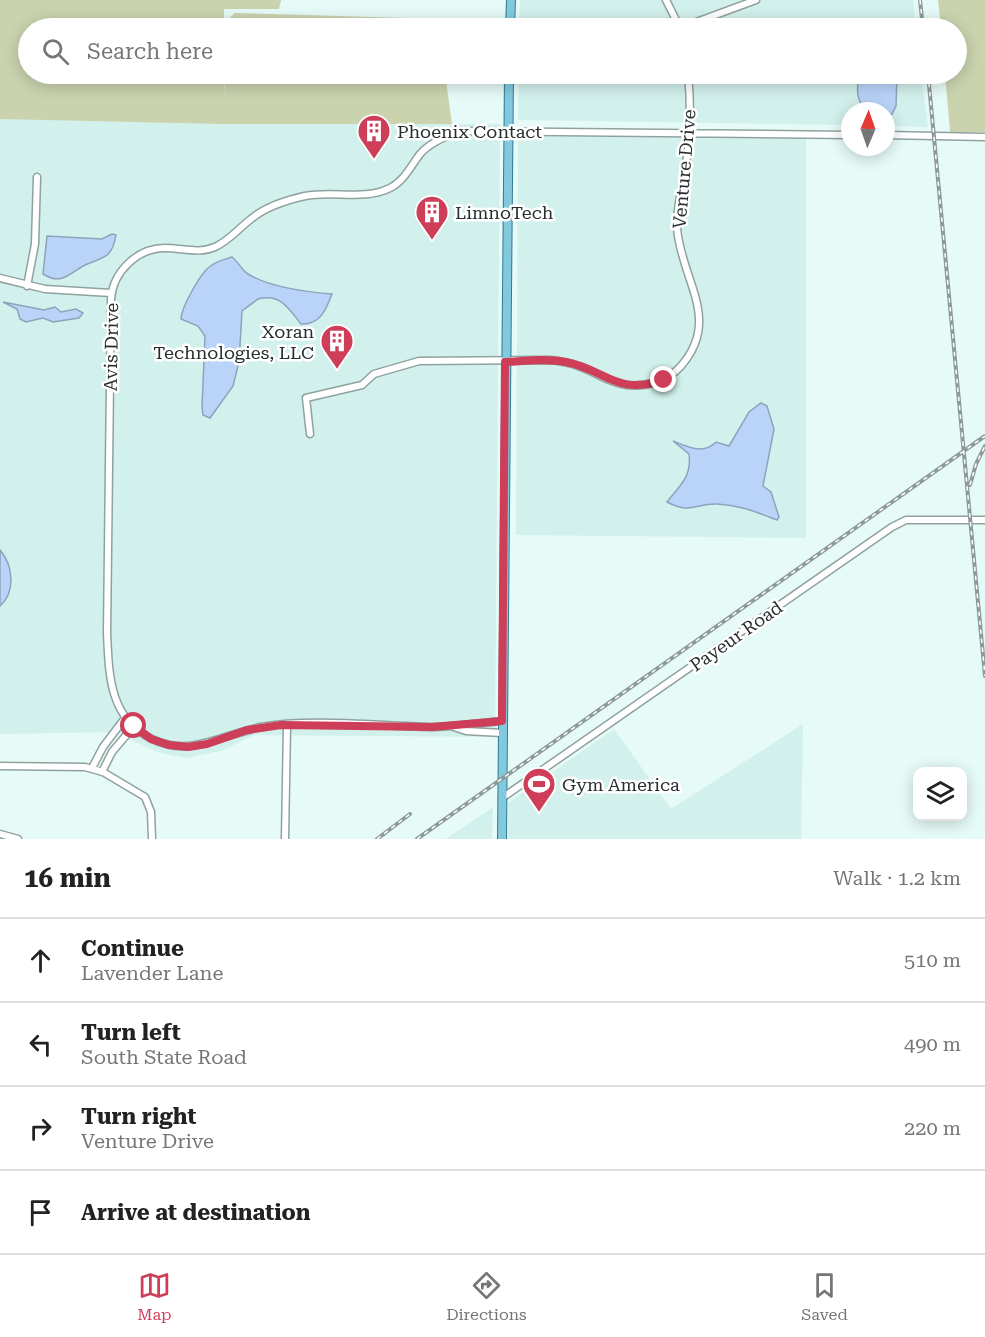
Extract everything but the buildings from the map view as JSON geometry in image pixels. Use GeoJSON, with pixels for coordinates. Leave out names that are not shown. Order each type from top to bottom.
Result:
{"type":"FeatureCollection","features":[{"type":"Feature","properties":{"kind":"main road"},"geometry":{"type":"LineString","coordinates":[[510,18],[511,0]]}},
{"type":"Feature","properties":{"kind":"main road"},"geometry":{"type":"LineString","coordinates":[[502,839],[509,84]]}},
{"type":"Feature","properties":{"kind":"street"},"geometry":{"type":"LineString","coordinates":[[666,0],[675,18]]}},
{"type":"Feature","properties":{"kind":"street"},"geometry":{"type":"LineString","coordinates":[[707,18],[756,0]]}},
{"type":"Feature","properties":{"kind":"street","name":"Venture Drive"},"geometry":{"type":"LineString","coordinates":[[309,434],[306,398],[362,385],[374,374],[419,362],[550,360],[568,362],[615,383],[647,385],[664,380],[677,370],[690,356],[698,341],[701,320],[699,306],[682,259],[677,228],[690,134],[688,84]]}},
{"type":"Feature","properties":{"kind":"street","name":"Avis Drive"},"geometry":{"type":"LineString","coordinates":[[125,718],[110,686],[107,642],[111,292],[123,269],[143,253],[164,248],[197,251],[212,248],[226,240],[253,217],[269,208],[304,196],[360,194],[383,190],[398,182],[420,155],[436,141],[459,131],[841,135]]}},
{"type":"Feature","properties":{"kind":"street"},"geometry":{"type":"LineString","coordinates":[[895,135],[985,137]]}},
{"type":"Feature","properties":{"kind":"street"},"geometry":{"type":"LineString","coordinates":[[27,286],[35,236],[37,177]]}},
{"type":"Feature","properties":{"kind":"street"},"geometry":{"type":"LineString","coordinates":[[0,278],[27,286],[111,292]]}},
{"type":"Feature","properties":{"kind":"street","name":"Payeur Road"},"geometry":{"type":"LineString","coordinates":[[502,798],[892,527],[906,520],[985,520]]}},
{"type":"Feature","properties":{"kind":"street"},"geometry":{"type":"LineString","coordinates":[[92,768],[103,747],[125,718],[151,739],[169,745],[188,747],[207,744],[247,730],[287,725],[453,727],[502,721]]}},
{"type":"Feature","properties":{"kind":"street"},"geometry":{"type":"LineString","coordinates":[[285,839],[287,725]]}},
{"type":"Feature","properties":{"kind":"street"},"geometry":{"type":"LineString","coordinates":[[102,772],[112,752],[134,726]]}},
{"type":"Feature","properties":{"kind":"street"},"geometry":{"type":"LineString","coordinates":[[453,727],[466,731],[502,733]]}},
{"type":"Feature","properties":{"kind":"street"},"geometry":{"type":"LineString","coordinates":[[0,766],[92,768],[102,772],[145,797],[151,812],[152,839]]}},
{"type":"Feature","properties":{"kind":"street"},"geometry":{"type":"LineString","coordinates":[[0,834],[18,839]]}},
{"type":"Feature","properties":{"kind":"shaded area"},"geometry":{"type":"Polygon","coordinates":[[[0,0],[224,0],[224,18],[18,18],[18,84],[224,84],[224,124],[500,124],[495,737],[254,735],[221,751],[186,758],[157,752],[116,732],[0,734],[0,0]]]}},
{"type":"Feature","properties":{"kind":"shaded area"},"geometry":{"type":"Polygon","coordinates":[[[520,0],[913,0],[915,18],[519,18],[520,0]]]}},
{"type":"Feature","properties":{"kind":"shaded area"},"geometry":{"type":"Polygon","coordinates":[[[519,84],[922,84],[928,127],[895,126],[895,102],[841,102],[841,125],[518,120],[519,84]]]}},
{"type":"Feature","properties":{"kind":"shaded area"},"geometry":{"type":"Polygon","coordinates":[[[518,136],[806,139],[806,538],[516,535],[518,136]]]}},
{"type":"Feature","properties":{"kind":"shaded area"},"geometry":{"type":"Polygon","coordinates":[[[803,724],[801,839],[508,839],[508,803],[614,729],[671,809],[803,724]]]}},
{"type":"Feature","properties":{"kind":"shaded area"},"geometry":{"type":"Polygon","coordinates":[[[493,807],[492,839],[446,839],[493,807]]]}},
{"type":"Feature","properties":{"kind":"green space"},"geometry":{"type":"Polygon","coordinates":[[[0,0],[281,0],[279,9],[224,9],[224,18],[18,18],[18,84],[224,84],[224,94],[224,84],[446,84],[452,124],[223,124],[0,119],[0,0]]]}},
{"type":"Feature","properties":{"kind":"green space"},"geometry":{"type":"Polygon","coordinates":[[[938,0],[985,0],[985,132],[950,132],[946,84],[967,84],[967,18],[940,18],[938,0]]]}},
{"type":"Feature","properties":{"kind":"green space"},"geometry":{"type":"Polygon","coordinates":[[[235,13],[407,18],[229,18],[235,13]]]}},
{"type":"Feature","properties":{"kind":"water"},"geometry":{"type":"Polygon","coordinates":[[[858,84],[897,84],[895,108],[895,102],[860,102],[858,84]]]}},
{"type":"Feature","properties":{"kind":"water"},"geometry":{"type":"Polygon","coordinates":[[[112,234],[116,235],[114,243],[106,256],[61,279],[43,274],[47,236],[102,239],[112,234]]]}},
{"type":"Feature","properties":{"kind":"water"},"geometry":{"type":"Polygon","coordinates":[[[232,257],[246,272],[267,283],[332,294],[318,319],[308,324],[301,324],[284,304],[273,298],[258,299],[242,311],[239,362],[233,386],[210,418],[203,415],[202,407],[205,336],[198,326],[181,319],[191,294],[206,270],[215,263],[232,257]]]}},
{"type":"Feature","properties":{"kind":"water"},"geometry":{"type":"Polygon","coordinates":[[[3,302],[44,310],[55,307],[61,312],[76,309],[83,313],[79,318],[53,322],[43,318],[26,322],[20,319],[17,309],[3,302]]]}},
{"type":"Feature","properties":{"kind":"water"},"geometry":{"type":"Polygon","coordinates":[[[761,403],[767,406],[774,429],[763,486],[771,492],[779,517],[777,520],[733,506],[710,504],[682,508],[667,502],[684,480],[689,469],[689,454],[673,441],[695,449],[706,448],[716,442],[729,446],[749,412],[761,403]]]}},
{"type":"Feature","properties":{"kind":"water"},"geometry":{"type":"Polygon","coordinates":[[[0,550],[8,563],[11,578],[9,593],[0,606],[0,550]]]}},
{"type":"Feature","properties":{"kind":"railway"},"geometry":{"type":"LineString","coordinates":[[920,0],[922,18]]}},
{"type":"Feature","properties":{"kind":"railway"},"geometry":{"type":"LineString","coordinates":[[929,84],[985,676]]}},
{"type":"Feature","properties":{"kind":"railway"},"geometry":{"type":"LineString","coordinates":[[417,839],[985,436]]}},
{"type":"Feature","properties":{"kind":"railway"},"geometry":{"type":"LineString","coordinates":[[970,485],[976,464],[985,446]]}},
{"type":"Feature","properties":{"kind":"railway"},"geometry":{"type":"LineString","coordinates":[[377,839],[410,814]]}},
{"type":"Feature","properties":{"kind":"place","name":"Phoenix Contact"},"geometry":{"type":"Point","coordinates":[374,160]}},
{"type":"Feature","properties":{"kind":"place","name":"LimnoTech"},"geometry":{"type":"Point","coordinates":[432,241]}},
{"type":"Feature","properties":{"kind":"place","name":"Xoran Technologies, LLC"},"geometry":{"type":"Point","coordinates":[337,370]}},
{"type":"Feature","properties":{"kind":"place","name":"Gym America"},"geometry":{"type":"Point","coordinates":[539,813]}},
{"type":"Feature","properties":{"kind":"route"},"geometry":{"type":"LineString","coordinates":[[134,726],[151,739],[169,745],[188,747],[207,744],[263,726],[299,724],[453,727],[502,721],[505,362],[550,360],[568,362],[615,383],[629,385],[647,385],[664,380]]}}]}
